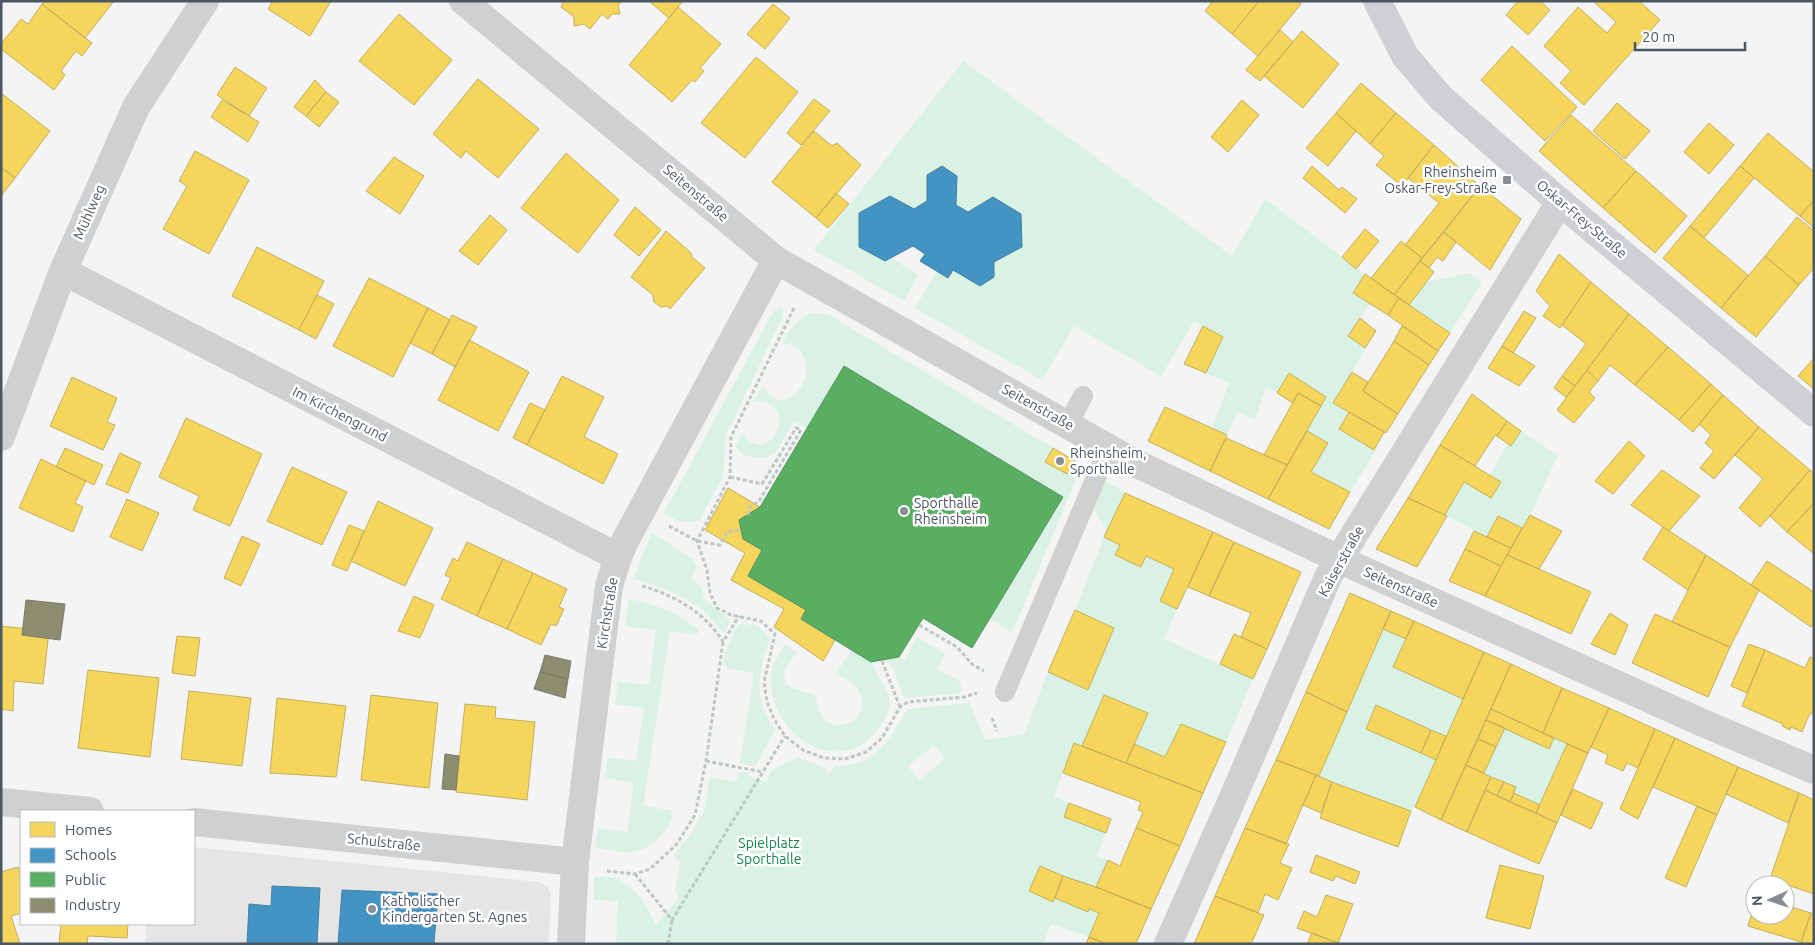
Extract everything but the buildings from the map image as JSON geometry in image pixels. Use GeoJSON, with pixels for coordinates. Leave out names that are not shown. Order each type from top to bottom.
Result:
{"type":"FeatureCollection","features":[{"type":"Feature","properties":{"kind":"street","name":"Mühlweg"},"geometry":{"type":"LineString","coordinates":[[1,437],[62,271],[136,107],[205,1]]}},
{"type":"Feature","properties":{"kind":"street","name":"Seitenstraße"},"geometry":{"type":"LineString","coordinates":[[463,1],[776,260],[1135,463],[1339,560],[1703,723],[1814,770]]}},
{"type":"Feature","properties":{"kind":"street","name":"Oskar-Frey-Straße"},"geometry":{"type":"LineString","coordinates":[[1377,1],[1405,56],[1441,98],[1560,202],[1814,413]]}},
{"type":"Feature","properties":{"kind":"street","name":"Kaiserstraße"},"geometry":{"type":"LineString","coordinates":[[1168,944],[1328,577],[1560,202]]}},
{"type":"Feature","properties":{"kind":"street","name":"Kirchstraße"},"geometry":{"type":"LineString","coordinates":[[571,944],[575,862],[609,586],[618,557],[776,260]]}},
{"type":"Feature","properties":{"kind":"street","name":"Im Kirchengrund"},"geometry":{"type":"LineString","coordinates":[[62,271],[618,557]]}},
{"type":"Feature","properties":{"kind":"street"},"geometry":{"type":"LineString","coordinates":[[1,802],[80,810]]}},
{"type":"Feature","properties":{"kind":"street","name":"Schulstraße"},"geometry":{"type":"LineString","coordinates":[[195,822],[575,862]]}},
{"type":"Feature","properties":{"kind":"lane"},"geometry":{"type":"LineString","coordinates":[[1068,424],[1083,396]]}},
{"type":"Feature","properties":{"kind":"lane"},"geometry":{"type":"LineString","coordinates":[[1004,692],[1109,447]]}},
{"type":"Feature","properties":{"kind":"path"},"geometry":{"type":"LineString","coordinates":[[797,303],[731,437],[730,477],[697,541],[707,570],[710,593],[717,608],[731,615],[761,621],[775,634],[764,682],[767,702],[774,719],[785,736],[802,750],[824,758],[845,759],[866,752],[882,738],[900,707],[908,702],[964,697],[982,692]]}},
{"type":"Feature","properties":{"kind":"path"},"geometry":{"type":"LineString","coordinates":[[730,477],[762,484],[796,428],[801,430],[759,502],[749,508],[748,515]]}},
{"type":"Feature","properties":{"kind":"path"},"geometry":{"type":"LineString","coordinates":[[666,524],[697,541],[720,545],[727,532],[742,530]]}},
{"type":"Feature","properties":{"kind":"path"},"geometry":{"type":"LineString","coordinates":[[638,585],[671,597],[697,612],[715,629],[724,642]]}},
{"type":"Feature","properties":{"kind":"path"},"geometry":{"type":"LineString","coordinates":[[600,871],[635,874],[650,869],[676,845],[695,815],[706,761],[724,642],[739,616]]}},
{"type":"Feature","properties":{"kind":"path"},"geometry":{"type":"LineString","coordinates":[[919,625],[957,647],[973,665],[988,673]]}},
{"type":"Feature","properties":{"kind":"path"},"geometry":{"type":"LineString","coordinates":[[882,661],[900,707]]}},
{"type":"Feature","properties":{"kind":"path"},"geometry":{"type":"LineString","coordinates":[[668,944],[672,920],[785,736]]}},
{"type":"Feature","properties":{"kind":"path"},"geometry":{"type":"LineString","coordinates":[[706,761],[763,772]]}},
{"type":"Feature","properties":{"kind":"path"},"geometry":{"type":"LineString","coordinates":[[635,874],[672,920]]}},
{"type":"Feature","properties":{"kind":"shaded area","name":"Katholischer Kindergarten St. Agnes"},"geometry":{"type":"Polygon","coordinates":[[[195,847],[539,882],[548,888],[551,895],[549,944],[145,944],[146,925],[195,925],[195,847]]]}},
{"type":"Feature","properties":{"kind":"green space"},"geometry":{"type":"Polygon","coordinates":[[[963,61],[1232,256],[1265,199],[1365,274],[1353,293],[1370,304],[1360,318],[1376,331],[1352,372],[1349,412],[1339,428],[1376,451],[1350,492],[1311,472],[1328,443],[1307,431],[1289,373],[1277,393],[1266,387],[1255,420],[1238,412],[1227,435],[1212,428],[1229,383],[1184,364],[1202,326],[1194,321],[1161,376],[1074,326],[1042,380],[915,308],[937,271],[948,278],[953,270],[980,286],[994,277],[994,262],[1022,247],[1021,214],[993,197],[968,212],[956,205],[957,176],[942,166],[927,175],[927,201],[914,209],[890,196],[859,213],[859,247],[885,261],[891,258],[918,275],[904,301],[814,250],[963,61]]]}},
{"type":"Feature","properties":{"kind":"green space"},"geometry":{"type":"Polygon","coordinates":[[[1469,273],[1482,282],[1450,333],[1409,305],[1427,282],[1469,273]]]}},
{"type":"Feature","properties":{"kind":"green space"},"geometry":{"type":"Polygon","coordinates":[[[783,309],[783,316],[726,435],[723,477],[700,519],[682,522],[673,518],[664,513],[774,310],[783,309]]]}},
{"type":"Feature","properties":{"kind":"green space"},"geometry":{"type":"Polygon","coordinates":[[[811,313],[829,315],[1053,448],[1045,462],[1067,474],[1075,461],[1082,465],[1012,633],[990,618],[1063,497],[844,366],[807,428],[794,422],[775,454],[765,458],[755,458],[744,455],[736,447],[742,433],[751,442],[759,444],[767,442],[778,430],[778,413],[773,406],[764,402],[754,401],[763,385],[771,395],[779,400],[788,399],[796,394],[802,386],[806,364],[802,353],[793,345],[782,344],[794,326],[811,313]]]}},
{"type":"Feature","properties":{"kind":"green space"},"geometry":{"type":"Polygon","coordinates":[[[1521,431],[1558,455],[1522,528],[1499,516],[1487,537],[1445,515],[1464,482],[1491,497],[1501,482],[1490,475],[1508,444],[1511,446],[1521,431]]]}},
{"type":"Feature","properties":{"kind":"green space"},"geometry":{"type":"Polygon","coordinates":[[[1104,480],[1125,493],[1107,531],[1092,506],[1104,480]]]}},
{"type":"Feature","properties":{"kind":"green space"},"geometry":{"type":"Polygon","coordinates":[[[652,533],[693,559],[696,568],[691,579],[702,587],[704,599],[730,620],[724,634],[706,613],[690,602],[662,588],[634,579],[652,533]]]}},
{"type":"Feature","properties":{"kind":"green space","name":"Spielplatz Sporthalle"},"geometry":{"type":"Polygon","coordinates":[[[1104,537],[1120,545],[1116,555],[1140,567],[1146,556],[1174,569],[1160,601],[1177,609],[1164,639],[1253,679],[1226,742],[1181,724],[1165,757],[1134,744],[1147,713],[1104,695],[1082,746],[1074,743],[1054,797],[1069,803],[1064,817],[1106,833],[1097,856],[1108,860],[1096,887],[1040,866],[1029,891],[1053,901],[1055,898],[1087,911],[1089,909],[1099,913],[1089,937],[1051,924],[1043,944],[616,944],[618,901],[594,900],[594,877],[615,877],[622,881],[641,897],[656,925],[679,898],[675,892],[680,862],[673,856],[690,834],[705,809],[709,777],[737,782],[738,772],[746,772],[750,777],[766,782],[771,771],[799,758],[824,767],[829,775],[835,766],[849,765],[861,761],[880,749],[894,731],[907,709],[970,703],[985,740],[1024,734],[1048,672],[1088,690],[1114,628],[1075,610],[1104,537]],[[934,745],[908,766],[919,780],[945,759],[934,745]]]}},
{"type":"Feature","properties":{"kind":"green space"},"geometry":{"type":"Polygon","coordinates":[[[629,599],[666,610],[698,629],[697,635],[670,631],[643,806],[670,810],[673,817],[658,839],[647,847],[634,852],[620,852],[595,847],[598,828],[627,832],[634,783],[605,778],[608,758],[636,761],[644,708],[615,704],[618,682],[649,685],[656,630],[625,626],[629,599]]]}},
{"type":"Feature","properties":{"kind":"green space"},"geometry":{"type":"Polygon","coordinates":[[[738,624],[757,625],[770,638],[763,661],[760,696],[768,718],[775,729],[755,767],[740,763],[754,673],[726,668],[724,663],[725,652],[738,624]]]}},
{"type":"Feature","properties":{"kind":"green space"},"geometry":{"type":"Polygon","coordinates":[[[1383,629],[1406,639],[1393,668],[1463,699],[1446,736],[1376,706],[1366,729],[1436,760],[1415,807],[1411,811],[1319,776],[1383,629]]]}},
{"type":"Feature","properties":{"kind":"green space"},"geometry":{"type":"Polygon","coordinates":[[[917,637],[945,654],[937,669],[959,681],[963,691],[957,694],[904,698],[893,668],[885,661],[899,657],[905,660],[917,637]]]}},
{"type":"Feature","properties":{"kind":"green space"},"geometry":{"type":"Polygon","coordinates":[[[785,644],[797,653],[786,667],[785,684],[816,696],[818,710],[826,722],[835,725],[841,725],[854,720],[861,711],[862,705],[860,693],[856,687],[836,673],[852,650],[871,662],[886,691],[890,704],[881,725],[869,739],[856,747],[842,751],[827,751],[812,746],[799,738],[787,726],[774,701],[771,684],[775,661],[785,644]]]}},
{"type":"Feature","properties":{"kind":"green space"},"geometry":{"type":"Polygon","coordinates":[[[1505,728],[1549,749],[1554,738],[1567,744],[1540,805],[1514,793],[1515,787],[1484,773],[1505,728]]]}},
{"type":"Feature","properties":{"kind":"place","name":"Rheinsheim Oskar-Frey-Straße"},"geometry":{"type":"Point","coordinates":[1507,180]}},
{"type":"Feature","properties":{"kind":"place","name":"Rheinsheim, Sporthalle"},"geometry":{"type":"Point","coordinates":[1060,461]}},
{"type":"Feature","properties":{"kind":"place","name":"Sporthalle Rheinsheim"},"geometry":{"type":"Point","coordinates":[904,511]}},
{"type":"Feature","properties":{"kind":"place","name":"Katholischer Kindergarten St. Agnes"},"geometry":{"type":"Point","coordinates":[372,909]}}]}
